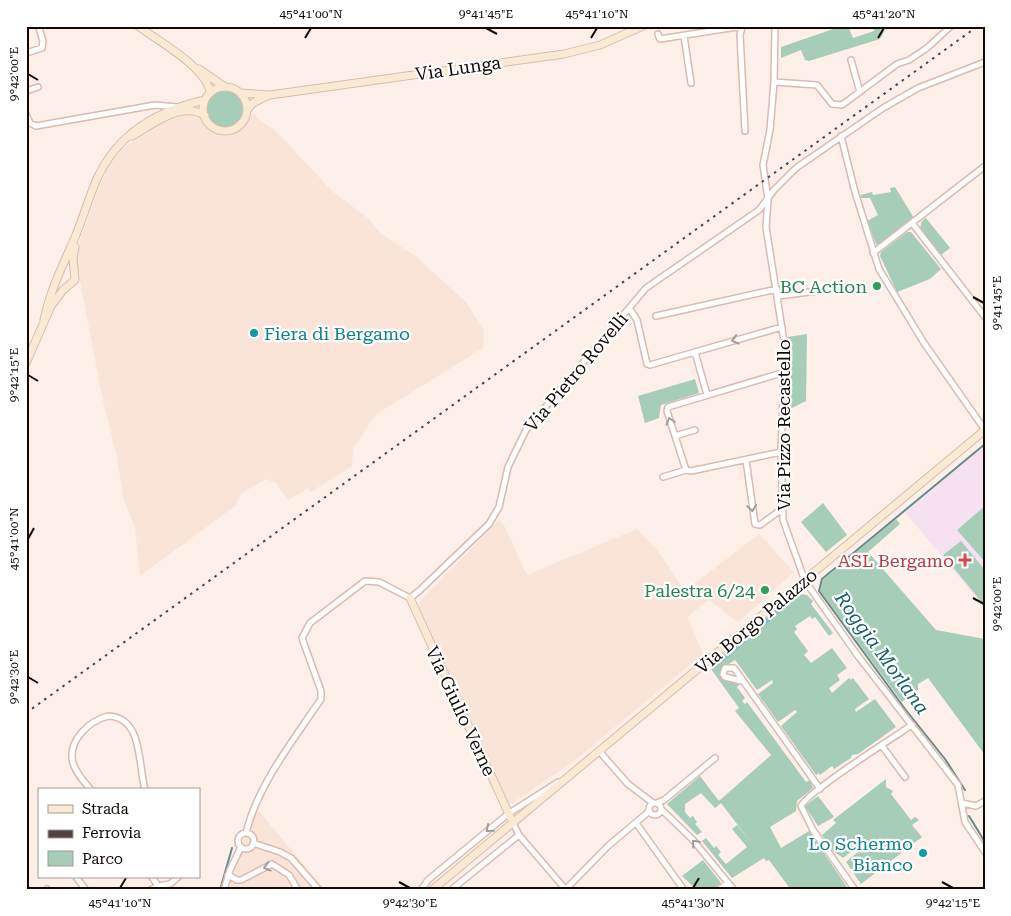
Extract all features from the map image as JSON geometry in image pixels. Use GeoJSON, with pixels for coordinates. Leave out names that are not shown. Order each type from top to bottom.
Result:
{"type":"FeatureCollection","features":[{"type":"Feature","properties":{"kind":"street"},"geometry":{"type":"LineString","coordinates":[[138,26],[190,64],[226,87]]}},
{"type":"Feature","properties":{"kind":"street","name":"Via Lunga"},"geometry":{"type":"LineString","coordinates":[[44,320],[48,299],[101,172],[138,127],[164,112],[208,97],[226,87],[241,93],[270,95],[564,54],[600,45],[643,26]]}},
{"type":"Feature","properties":{"kind":"street","name":"Via Pizzo Recastello"},"geometry":{"type":"LineString","coordinates":[[775,26],[774,82],[770,130],[763,159],[768,199],[766,226],[778,296],[785,372],[781,452],[783,520],[805,581],[858,656],[958,785],[965,822],[985,852]]}},
{"type":"Feature","properties":{"kind":"street"},"geometry":{"type":"LineString","coordinates":[[774,82],[817,85],[832,104],[842,105],[897,64],[909,60],[927,48],[951,26]]}},
{"type":"Feature","properties":{"kind":"street"},"geometry":{"type":"LineString","coordinates":[[658,34],[660,39],[742,27],[740,35],[745,131]]}},
{"type":"Feature","properties":{"kind":"street"},"geometry":{"type":"LineString","coordinates":[[26,53],[42,48],[43,41],[40,28]]}},
{"type":"Feature","properties":{"kind":"street"},"geometry":{"type":"LineString","coordinates":[[684,36],[691,83]]}},
{"type":"Feature","properties":{"kind":"street"},"geometry":{"type":"LineString","coordinates":[[851,60],[860,92]]}},
{"type":"Feature","properties":{"kind":"street","name":"Via Pietro Rovelli"},"geometry":{"type":"LineString","coordinates":[[410,598],[489,524],[499,507],[508,467],[526,430],[646,288],[759,210],[777,186],[796,168],[887,105],[918,88],[985,62]]}},
{"type":"Feature","properties":{"kind":"street"},"geometry":{"type":"LineString","coordinates":[[190,64],[205,79],[208,97],[205,116]]}},
{"type":"Feature","properties":{"kind":"street"},"geometry":{"type":"LineString","coordinates":[[26,91],[38,87]]}},
{"type":"Feature","properties":{"kind":"street"},"geometry":{"type":"LineString","coordinates":[[241,93],[247,110]]}},
{"type":"Feature","properties":{"kind":"street","name":"Via Lunga"},"geometry":{"type":"LineString","coordinates":[[126,140],[176,113],[192,110],[205,116],[212,126],[226,130],[241,124],[247,110],[253,103],[270,95]]}},
{"type":"Feature","properties":{"kind":"street"},"geometry":{"type":"LineString","coordinates":[[158,105],[164,112]]}},
{"type":"Feature","properties":{"kind":"street","name":"Via Lunga"},"geometry":{"type":"LineString","coordinates":[[26,114],[30,122],[36,126],[158,105],[177,107]]}},
{"type":"Feature","properties":{"kind":"street"},"geometry":{"type":"LineString","coordinates":[[841,136],[873,253],[882,274],[924,343],[985,430]]}},
{"type":"Feature","properties":{"kind":"street"},"geometry":{"type":"LineString","coordinates":[[873,253],[985,166]]}},
{"type":"Feature","properties":{"kind":"street","name":"Via Lunga"},"geometry":{"type":"LineString","coordinates":[[74,272],[73,256],[81,223]]}},
{"type":"Feature","properties":{"kind":"street"},"geometry":{"type":"LineString","coordinates":[[912,223],[985,316]]}},
{"type":"Feature","properties":{"kind":"street"},"geometry":{"type":"LineString","coordinates":[[26,363],[44,320],[57,296],[75,282],[74,272],[67,268],[59,274],[61,285],[67,287]]}},
{"type":"Feature","properties":{"kind":"street"},"geometry":{"type":"LineString","coordinates":[[778,296],[833,288]]}},
{"type":"Feature","properties":{"kind":"street"},"geometry":{"type":"LineString","coordinates":[[656,316],[777,289]]}},
{"type":"Feature","properties":{"kind":"street"},"geometry":{"type":"LineString","coordinates":[[629,308],[637,320],[648,365],[782,327]]}},
{"type":"Feature","properties":{"kind":"street"},"geometry":{"type":"LineString","coordinates":[[695,352],[707,396]]}},
{"type":"Feature","properties":{"kind":"street"},"geometry":{"type":"LineString","coordinates":[[686,470],[667,411],[671,405],[785,372]]}},
{"type":"Feature","properties":{"kind":"street"},"geometry":{"type":"LineString","coordinates":[[675,436],[695,430]]}},
{"type":"Feature","properties":{"kind":"street","name":"Via Borgo Palazzo"},"geometry":{"type":"LineString","coordinates":[[432,890],[985,430]]}},
{"type":"Feature","properties":{"kind":"street"},"geometry":{"type":"LineString","coordinates":[[663,478],[686,470],[691,472],[781,452]]}},
{"type":"Feature","properties":{"kind":"street"},"geometry":{"type":"LineString","coordinates":[[746,460],[755,524],[760,525],[782,509]]}},
{"type":"Feature","properties":{"kind":"street"},"geometry":{"type":"LineString","coordinates":[[224,890],[228,875],[241,847],[238,838],[246,833],[253,808],[262,790],[321,699],[302,638],[310,623],[365,581],[379,582],[410,598]]}},
{"type":"Feature","properties":{"kind":"street","name":"Via Giulio Verne"},"geometry":{"type":"LineString","coordinates":[[410,598],[513,824]]}},
{"type":"Feature","properties":{"kind":"street"},"geometry":{"type":"LineString","coordinates":[[742,681],[820,789]]}},
{"type":"Feature","properties":{"kind":"street"},"geometry":{"type":"LineString","coordinates":[[89,788],[78,773],[73,762],[74,744],[87,726],[108,716],[125,721],[133,729],[145,788]]}},
{"type":"Feature","properties":{"kind":"street"},"geometry":{"type":"LineString","coordinates":[[855,890],[813,830],[801,810],[801,806],[804,800],[912,725]]}},
{"type":"Feature","properties":{"kind":"street"},"geometry":{"type":"LineString","coordinates":[[882,746],[905,777]]}},
{"type":"Feature","properties":{"kind":"street"},"geometry":{"type":"LineString","coordinates":[[599,751],[628,784],[653,808],[693,840],[734,890]]}},
{"type":"Feature","properties":{"kind":"street"},"geometry":{"type":"LineString","coordinates":[[513,824],[519,835],[565,890],[608,846],[715,758]]}},
{"type":"Feature","properties":{"kind":"street","name":"Via Borgo Palazzo"},"geometry":{"type":"LineString","coordinates":[[423,888],[508,814],[573,772]]}},
{"type":"Feature","properties":{"kind":"street"},"geometry":{"type":"LineString","coordinates":[[962,804],[976,806],[985,801]]}},
{"type":"Feature","properties":{"kind":"street"},"geometry":{"type":"LineString","coordinates":[[636,823],[684,890]]}},
{"type":"Feature","properties":{"kind":"street"},"geometry":{"type":"LineString","coordinates":[[246,833],[252,836],[253,843]]}},
{"type":"Feature","properties":{"kind":"street"},"geometry":{"type":"LineString","coordinates":[[451,890],[519,835]]}},
{"type":"Feature","properties":{"kind":"street"},"geometry":{"type":"LineString","coordinates":[[241,847],[248,848],[253,843]]}},
{"type":"Feature","properties":{"kind":"street"},"geometry":{"type":"LineString","coordinates":[[253,843],[280,852],[291,858],[318,889]]}},
{"type":"Feature","properties":{"kind":"street"},"geometry":{"type":"LineString","coordinates":[[228,875],[241,880],[272,864],[289,875],[298,890]]}},
{"type":"Feature","properties":{"kind":"street"},"geometry":{"type":"LineString","coordinates":[[77,878],[86,890]]}},
{"type":"Feature","properties":{"kind":"street"},"geometry":{"type":"LineString","coordinates":[[153,878],[158,886]]}},
{"type":"Feature","properties":{"kind":"street"},"geometry":{"type":"LineString","coordinates":[[150,890],[158,886],[170,884],[177,878]]}},
{"type":"Feature","properties":{"kind":"street"},"geometry":{"type":"LineString","coordinates":[[718,890],[728,883]]}},
{"type":"Feature","properties":{"kind":"shaded area","name":"Fiera di Bergamo"},"geometry":{"type":"Polygon","coordinates":[[[254,113],[257,118],[277,132],[332,191],[369,219],[381,234],[414,255],[466,302],[484,331],[483,348],[375,415],[353,449],[352,466],[311,492],[308,488],[288,500],[276,483],[266,479],[242,493],[235,506],[140,576],[135,528],[123,497],[117,457],[102,396],[75,255],[97,192],[111,162],[122,149],[159,123],[187,115],[200,119],[220,135],[229,136],[239,129],[254,113]]]}},
{"type":"Feature","properties":{"kind":"shaded area","name":"ASL Bergamo"},"geometry":{"type":"Polygon","coordinates":[[[985,445],[985,608],[905,512],[985,445]]]}},
{"type":"Feature","properties":{"kind":"shaded area"},"geometry":{"type":"Polygon","coordinates":[[[499,520],[505,527],[527,575],[637,529],[657,550],[685,591],[759,534],[794,572],[738,622],[709,600],[687,617],[703,654],[574,761],[513,803],[509,803],[419,607],[420,601],[499,520]]]}},
{"type":"Feature","properties":{"kind":"shaded area"},"geometry":{"type":"Polygon","coordinates":[[[258,810],[325,890],[229,890],[243,840],[258,810]]]}},
{"type":"Feature","properties":{"kind":"green space"},"geometry":{"type":"Polygon","coordinates":[[[842,26],[848,26],[853,38],[874,31],[873,26],[882,26],[884,32],[880,39],[809,61],[805,60],[801,50],[781,58],[781,47],[842,26]]]}},
{"type":"Feature","properties":{"kind":"green space"},"geometry":{"type":"Polygon","coordinates":[[[225,91],[232,92],[238,96],[242,102],[242,116],[238,122],[232,126],[225,127],[218,126],[212,122],[208,116],[207,109],[208,102],[212,96],[218,92],[225,91]]]}},
{"type":"Feature","properties":{"kind":"green space"},"geometry":{"type":"Polygon","coordinates":[[[895,187],[914,218],[882,244],[876,244],[867,221],[878,215],[870,198],[861,198],[860,195],[872,192],[873,195],[891,192],[890,188],[895,187]]]}},
{"type":"Feature","properties":{"kind":"green space"},"geometry":{"type":"Polygon","coordinates":[[[926,218],[950,248],[941,255],[920,228],[922,221],[926,218]]]}},
{"type":"Feature","properties":{"kind":"green space"},"geometry":{"type":"Polygon","coordinates":[[[907,232],[911,232],[941,269],[930,279],[897,292],[880,256],[881,252],[907,232]]]}},
{"type":"Feature","properties":{"kind":"green space"},"geometry":{"type":"Polygon","coordinates":[[[807,334],[806,401],[788,410],[788,337],[807,334]]]}},
{"type":"Feature","properties":{"kind":"green space"},"geometry":{"type":"Polygon","coordinates":[[[695,379],[699,393],[661,405],[659,418],[645,423],[638,396],[695,379]]]}},
{"type":"Feature","properties":{"kind":"green space"},"geometry":{"type":"Polygon","coordinates":[[[823,503],[847,535],[826,552],[801,522],[823,503]]]}},
{"type":"Feature","properties":{"kind":"green space"},"geometry":{"type":"Polygon","coordinates":[[[985,506],[985,562],[957,530],[985,506]]]}},
{"type":"Feature","properties":{"kind":"green space"},"geometry":{"type":"Polygon","coordinates":[[[896,519],[900,524],[868,552],[936,630],[985,639],[985,755],[928,678],[918,684],[918,690],[902,702],[820,591],[823,580],[896,519]]]}},
{"type":"Feature","properties":{"kind":"green space"},"geometry":{"type":"Polygon","coordinates":[[[961,541],[985,570],[985,606],[943,555],[961,541]]]}},
{"type":"Feature","properties":{"kind":"green space"},"geometry":{"type":"Polygon","coordinates":[[[801,594],[807,595],[813,601],[811,604],[833,633],[829,636],[815,617],[812,619],[810,616],[795,626],[797,629],[794,632],[808,651],[804,655],[811,663],[832,648],[847,668],[837,675],[840,680],[829,688],[832,693],[849,678],[851,680],[853,678],[869,699],[855,709],[856,712],[875,699],[896,727],[834,769],[832,766],[820,775],[819,773],[816,775],[781,726],[797,712],[795,710],[778,722],[758,694],[773,683],[772,680],[757,690],[735,660],[724,667],[724,679],[741,683],[737,687],[745,698],[742,701],[745,704],[747,702],[806,782],[810,780],[813,788],[797,801],[796,811],[770,827],[781,848],[809,831],[849,890],[791,890],[769,860],[766,861],[764,858],[732,878],[702,841],[706,838],[714,848],[716,846],[721,852],[718,855],[726,864],[747,847],[732,829],[737,825],[750,841],[721,803],[715,808],[701,793],[685,804],[685,812],[690,818],[693,816],[697,822],[695,824],[702,832],[697,835],[667,804],[700,776],[719,801],[771,755],[735,711],[739,708],[711,669],[801,594]]]}},
{"type":"Feature","properties":{"kind":"green space"},"geometry":{"type":"Polygon","coordinates":[[[886,779],[886,787],[893,791],[891,794],[911,820],[915,817],[919,820],[912,825],[922,837],[861,884],[846,862],[859,851],[856,848],[843,858],[833,851],[822,835],[836,823],[833,820],[886,779]]]}},
{"type":"Feature","properties":{"kind":"green space"},"geometry":{"type":"Polygon","coordinates":[[[818,796],[834,817],[818,826],[805,806],[818,796]]]}},
{"type":"Feature","properties":{"kind":"green space"},"geometry":{"type":"Polygon","coordinates":[[[703,860],[721,883],[711,890],[697,890],[682,876],[703,860]]]}},
{"type":"Feature","properties":{"kind":"waterway","name":"Roggia Morlana"},"geometry":{"type":"LineString","coordinates":[[965,790],[945,759],[905,709],[819,591],[822,579],[985,444]]}},
{"type":"Feature","properties":{"kind":"waterway"},"geometry":{"type":"LineString","coordinates":[[715,665],[794,597]]}},
{"type":"Feature","properties":{"kind":"waterway","name":"Roggia Morlana"},"geometry":{"type":"LineString","coordinates":[[969,816],[985,842]]}},
{"type":"Feature","properties":{"kind":"waterway"},"geometry":{"type":"LineString","coordinates":[[220,890],[232,848]]}},
{"type":"Feature","properties":{"kind":"railway"},"geometry":{"type":"LineString","coordinates":[[26,713],[978,26]]}},
{"type":"Feature","properties":{"kind":"place","name":"BC Action"},"geometry":{"type":"Point","coordinates":[877,286]}},
{"type":"Feature","properties":{"kind":"place","name":"Fiera di Bergamo"},"geometry":{"type":"Point","coordinates":[254,333]}},
{"type":"Feature","properties":{"kind":"place","name":"ASL Bergamo"},"geometry":{"type":"Point","coordinates":[965,560]}},
{"type":"Feature","properties":{"kind":"place","name":"Palestra 6/24"},"geometry":{"type":"Point","coordinates":[765,590]}},
{"type":"Feature","properties":{"kind":"place","name":"Lo Schermo Bianco"},"geometry":{"type":"Point","coordinates":[923,853]}}]}
